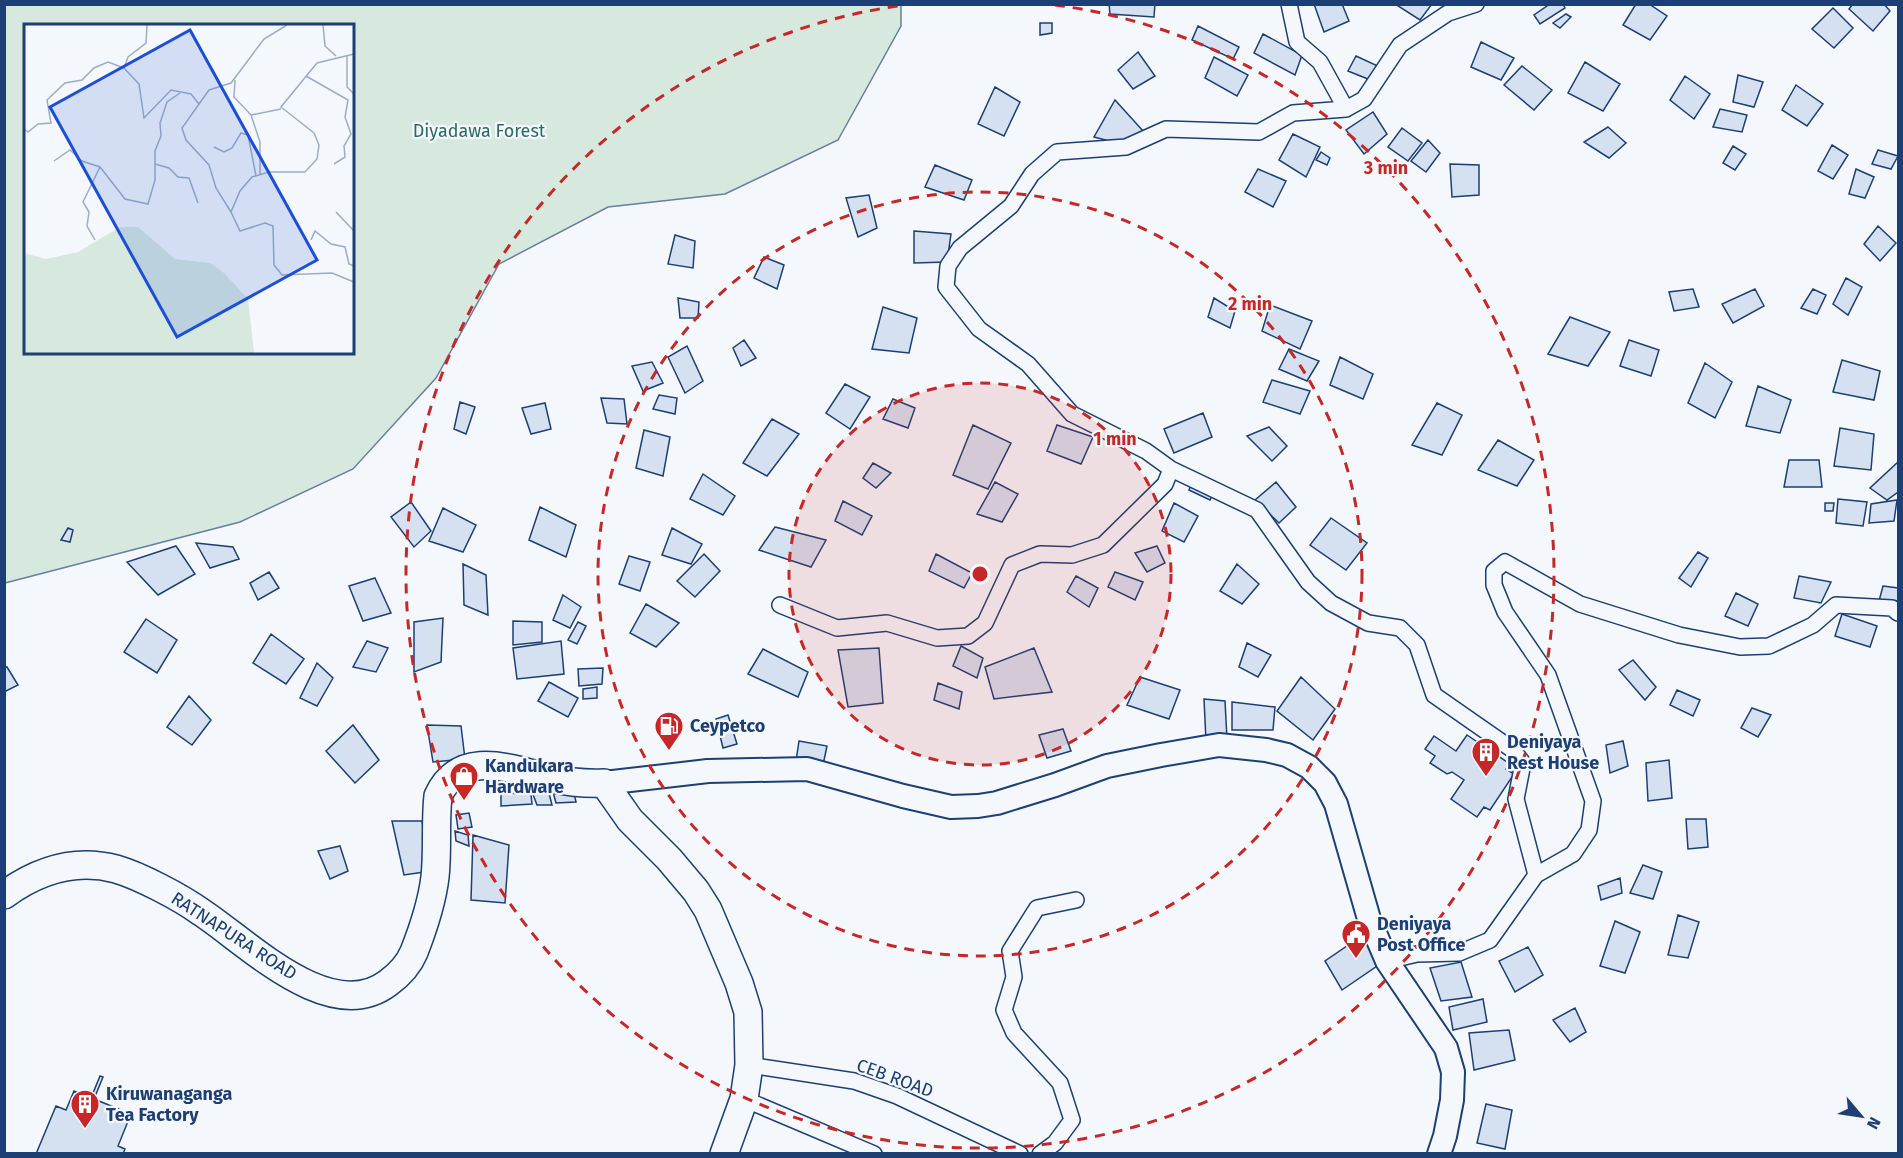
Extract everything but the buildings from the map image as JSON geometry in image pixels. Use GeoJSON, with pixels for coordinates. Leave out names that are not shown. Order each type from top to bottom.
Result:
{"type":"FeatureCollection","features":[{"type":"Feature","properties":{"kind":"highway","name":"RATNAPURA ROAD"},"geometry":{"type":"LineString","coordinates":[[4,895],[24,881],[52,870],[76,865],[115,869],[151,884],[201,911],[262,958],[310,984],[328,992],[350,996],[365,995],[383,987],[398,976],[413,954],[425,919],[435,877],[438,795],[444,783],[463,769],[481,766],[520,769],[577,783],[604,783]]}},
{"type":"Feature","properties":{"kind":"highway"},"geometry":{"type":"LineString","coordinates":[[604,783],[630,820],[683,875],[708,910],[739,983],[748,1012],[749,1065],[744,1100],[724,1154]]}},
{"type":"Feature","properties":{"kind":"main road"},"geometry":{"type":"LineString","coordinates":[[604,783],[708,771],[807,769],[951,807],[978,806],[1055,785],[1107,766],[1161,754],[1219,746],[1266,750],[1287,755],[1309,767],[1325,783],[1336,804],[1369,919],[1387,961],[1446,1048],[1453,1072],[1452,1100],[1439,1154]]}},
{"type":"Feature","properties":{"kind":"street"},"geometry":{"type":"LineString","coordinates":[[1289,4],[1297,42],[1320,62],[1346,109]]}},
{"type":"Feature","properties":{"kind":"street"},"geometry":{"type":"LineString","coordinates":[[1476,4],[1448,13],[1400,45],[1364,99],[1346,109],[1293,113],[1259,132],[1166,129],[1126,147],[1057,152],[1032,174],[1011,206],[960,248],[948,266],[946,287],[979,329],[1028,364],[1072,414],[1146,451],[1171,469],[1257,510],[1308,582],[1331,603],[1368,623],[1400,628],[1417,645],[1434,695],[1513,750],[1523,763],[1516,800],[1536,876]]}},
{"type":"Feature","properties":{"kind":"street"},"geometry":{"type":"LineString","coordinates":[[780,605],[837,628],[886,623],[937,638],[968,636],[985,623],[1012,565],[1040,554],[1072,555],[1103,545],[1165,484],[1171,469]]}},
{"type":"Feature","properties":{"kind":"street"},"geometry":{"type":"LineString","coordinates":[[1387,961],[1417,954],[1459,953],[1490,940],[1536,876],[1573,854],[1588,830],[1593,801],[1548,675],[1505,612],[1494,585],[1494,571],[1505,562],[1580,604],[1679,635],[1740,647],[1770,646],[1813,625],[1836,605],[1896,609]]}},
{"type":"Feature","properties":{"kind":"street"},"geometry":{"type":"LineString","coordinates":[[1040,1154],[1055,1143],[1072,1120],[1060,1083],[1014,1033],[1004,1010],[1014,977],[1010,951],[1037,908],[1076,900]]}},
{"type":"Feature","properties":{"kind":"street","name":"CEB ROAD"},"geometry":{"type":"LineString","coordinates":[[749,1065],[854,1081],[897,1096],[1020,1154]]}},
{"type":"Feature","properties":{"kind":"street"},"geometry":{"type":"LineString","coordinates":[[744,1100],[874,1154]]}},
{"type":"Feature","properties":{"kind":"green space","name":"Diyadawa Forest"},"geometry":{"type":"Polygon","coordinates":[[[5,5],[901,5],[901,26],[838,140],[725,194],[608,207],[499,264],[436,378],[353,469],[240,522],[5,583],[5,5]]]}},
{"type":"Feature","properties":{"kind":"place","name":"Ceypetco"},"geometry":{"type":"Point","coordinates":[669,752]}},
{"type":"Feature","properties":{"kind":"place","name":"Deniyaya Rest House"},"geometry":{"type":"Point","coordinates":[1486,778]}},
{"type":"Feature","properties":{"kind":"place","name":"Kandukara Hardware"},"geometry":{"type":"Point","coordinates":[464,802]}},
{"type":"Feature","properties":{"kind":"place","name":"Deniyaya Post Office"},"geometry":{"type":"Point","coordinates":[1356,960]}},
{"type":"Feature","properties":{"kind":"place","name":"Kiruwanaganga Tea Factory"},"geometry":{"type":"Point","coordinates":[85,1130]}}]}
